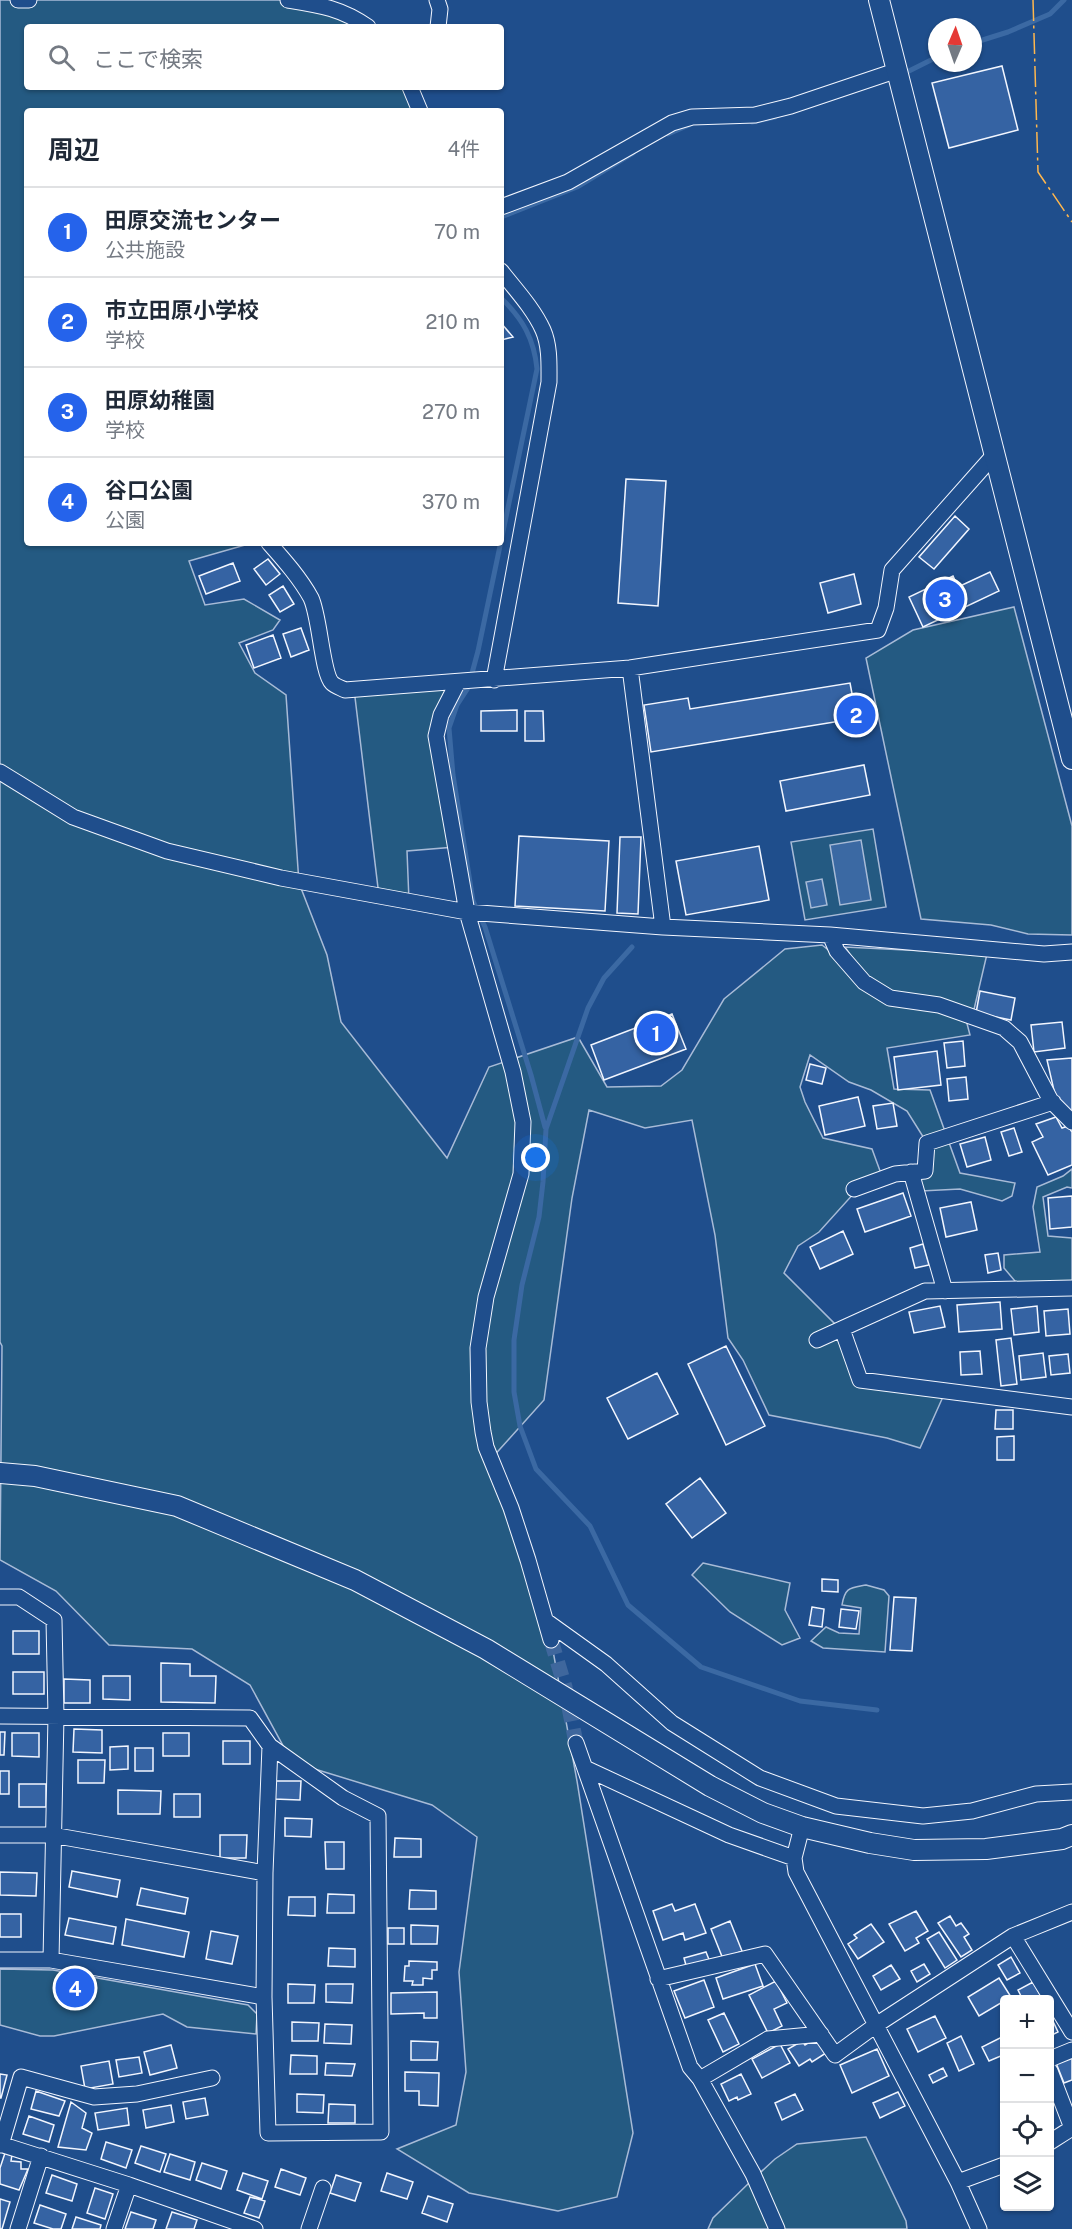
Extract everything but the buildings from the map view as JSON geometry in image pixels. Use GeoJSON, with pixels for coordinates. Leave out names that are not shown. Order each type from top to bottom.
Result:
{"type":"FeatureCollection","features":[{"type":"Feature","properties":{"kind":"street"},"geometry":{"type":"LineString","coordinates":[[18,0],[29,0]]}},
{"type":"Feature","properties":{"kind":"street"},"geometry":{"type":"LineString","coordinates":[[288,0],[320,5],[350,14],[364,24]]}},
{"type":"Feature","properties":{"kind":"street"},"geometry":{"type":"LineString","coordinates":[[437,0],[440,9],[438,24]]}},
{"type":"Feature","properties":{"kind":"street"},"geometry":{"type":"LineString","coordinates":[[879,0],[1072,759]]}},
{"type":"Feature","properties":{"kind":"street"},"geometry":{"type":"LineString","coordinates":[[504,206],[568,182],[672,123],[692,117],[755,115],[791,106],[896,71]]}},
{"type":"Feature","properties":{"kind":"street"},"geometry":{"type":"LineString","coordinates":[[411,90],[419,108]]}},
{"type":"Feature","properties":{"kind":"street"},"geometry":{"type":"LineString","coordinates":[[494,680],[549,382],[548,354],[543,330],[504,275]]}},
{"type":"Feature","properties":{"kind":"street"},"geometry":{"type":"LineString","coordinates":[[272,546],[296,575],[312,600],[328,674],[332,683],[345,690],[630,668],[878,630],[886,608],[892,570],[994,455]]}},
{"type":"Feature","properties":{"kind":"street"},"geometry":{"type":"LineString","coordinates":[[630,668],[663,927]]}},
{"type":"Feature","properties":{"kind":"street"},"geometry":{"type":"LineString","coordinates":[[458,682],[441,715],[436,736],[467,912],[513,1072],[523,1122],[521,1174],[486,1297],[478,1348],[479,1402],[486,1447],[511,1508],[551,1640]]}},
{"type":"Feature","properties":{"kind":"street"},"geometry":{"type":"LineString","coordinates":[[0,772],[73,817],[167,851],[281,878],[467,912],[663,927],[830,936],[1044,954],[1072,952]]}},
{"type":"Feature","properties":{"kind":"street"},"geometry":{"type":"LineString","coordinates":[[830,936],[837,951],[864,982],[890,998],[939,1005],[1004,1028],[1020,1042],[1053,1102],[1072,1122]]}},
{"type":"Feature","properties":{"kind":"street"},"geometry":{"type":"LineString","coordinates":[[854,1189],[895,1174],[925,1171],[927,1143],[1053,1102]]}},
{"type":"Feature","properties":{"kind":"street"},"geometry":{"type":"LineString","coordinates":[[911,1173],[945,1291]]}},
{"type":"Feature","properties":{"kind":"street"},"geometry":{"type":"LineString","coordinates":[[817,1340],[925,1291],[1072,1288]]}},
{"type":"Feature","properties":{"kind":"street"},"geometry":{"type":"LineString","coordinates":[[842,1329],[860,1380],[1072,1407]]}},
{"type":"Feature","properties":{"kind":"street"},"geometry":{"type":"LineString","coordinates":[[0,1473],[35,1476],[177,1506],[355,1580],[486,1649],[710,1786],[763,1813],[802,1827],[870,1843],[914,1850],[986,1849],[1062,1839],[1072,1835]]}},
{"type":"Feature","properties":{"kind":"street"},"geometry":{"type":"LineString","coordinates":[[0,1597],[20,1597],[54,1620],[56,1716],[51,1960]]}},
{"type":"Feature","properties":{"kind":"street"},"geometry":{"type":"LineString","coordinates":[[546,1621],[606,1664],[672,1723],[760,1778],[836,1806],[923,1816],[972,1811],[1036,1794],[1072,1792]]}},
{"type":"Feature","properties":{"kind":"street"},"geometry":{"type":"LineString","coordinates":[[0,1716],[250,1718],[270,1746],[343,1798],[378,1816],[381,2132],[268,2133],[264,1997],[265,1873],[270,1746]]}},
{"type":"Feature","properties":{"kind":"street"},"geometry":{"type":"LineString","coordinates":[[576,1743],[690,2067],[700,2079],[753,2174],[777,2229]]}},
{"type":"Feature","properties":{"kind":"street"},"geometry":{"type":"LineString","coordinates":[[585,1768],[729,1835],[794,1858]]}},
{"type":"Feature","properties":{"kind":"street"},"geometry":{"type":"LineString","coordinates":[[802,1827],[794,1858],[796,1872],[958,2182],[979,2229]]}},
{"type":"Feature","properties":{"kind":"street"},"geometry":{"type":"LineString","coordinates":[[0,1835],[52,1835],[265,1873]]}},
{"type":"Feature","properties":{"kind":"street"},"geometry":{"type":"LineString","coordinates":[[658,1979],[765,1954],[835,2055],[876,2025],[1013,1936],[1072,1912]]}},
{"type":"Feature","properties":{"kind":"street"},"geometry":{"type":"LineString","coordinates":[[1013,1936],[1072,2032]]}},
{"type":"Feature","properties":{"kind":"street"},"geometry":{"type":"LineString","coordinates":[[0,1960],[51,1960],[264,1997]]}},
{"type":"Feature","properties":{"kind":"street"},"geometry":{"type":"LineString","coordinates":[[700,2079],[768,2038],[820,2034]]}},
{"type":"Feature","properties":{"kind":"street"},"geometry":{"type":"LineString","coordinates":[[1054,2057],[1072,2050]]}},
{"type":"Feature","properties":{"kind":"street"},"geometry":{"type":"LineString","coordinates":[[212,2078],[137,2094],[94,2097],[21,2077],[1,2145],[129,2185],[214,2223],[255,2229]]}},
{"type":"Feature","properties":{"kind":"street"},"geometry":{"type":"LineString","coordinates":[[1054,2081],[1072,2128],[1054,2139]]}},
{"type":"Feature","properties":{"kind":"street"},"geometry":{"type":"LineString","coordinates":[[18,2229],[41,2156]]}},
{"type":"Feature","properties":{"kind":"street"},"geometry":{"type":"LineString","coordinates":[[958,2182],[1000,2167]]}},
{"type":"Feature","properties":{"kind":"street"},"geometry":{"type":"LineString","coordinates":[[114,2229],[129,2185]]}},
{"type":"Feature","properties":{"kind":"street"},"geometry":{"type":"LineString","coordinates":[[309,2229],[323,2188]]}},
{"type":"Feature","properties":{"kind":"shaded area"},"geometry":{"type":"Polygon","coordinates":[[[0,0],[286,0],[358,24],[24,24],[24,90],[408,90],[414,108],[24,108],[24,546],[242,546],[189,561],[205,605],[244,599],[280,620],[273,630],[239,643],[255,673],[286,695],[299,883],[327,955],[341,1022],[447,1158],[489,1067],[578,1037],[607,1087],[661,1086],[682,1070],[724,999],[785,949],[822,945],[869,982],[845,947],[987,954],[972,1018],[965,1016],[970,1035],[887,1048],[894,1089],[930,1090],[960,1173],[1015,1183],[1012,1196],[1002,1201],[960,1189],[921,1191],[911,1172],[925,1171],[927,1143],[907,1111],[871,1090],[849,1082],[810,1055],[800,1087],[823,1138],[872,1149],[883,1179],[855,1192],[819,1232],[798,1246],[784,1273],[844,1333],[860,1380],[932,1389],[942,1399],[920,1448],[887,1438],[769,1415],[743,1360],[728,1338],[715,1235],[692,1120],[645,1128],[589,1110],[572,1198],[544,1400],[491,1459],[551,1640],[577,1781],[633,2133],[617,2197],[558,2211],[469,2193],[397,2149],[456,2125],[466,2072],[459,1972],[477,1837],[432,1805],[292,1762],[250,1685],[192,1649],[109,1645],[56,1591],[0,1560],[2,1346],[0,1342],[0,0]]]}},
{"type":"Feature","properties":{"kind":"shaded area"},"geometry":{"type":"Polygon","coordinates":[[[1014,607],[1072,826],[1072,935],[1028,934],[991,925],[921,919],[866,658],[913,630],[1014,607]]]}},
{"type":"Feature","properties":{"kind":"shaded area"},"geometry":{"type":"Polygon","coordinates":[[[354,689],[455,689],[437,729],[455,847],[407,851],[409,901],[379,896],[354,689]]]}},
{"type":"Feature","properties":{"kind":"shaded area"},"geometry":{"type":"Polygon","coordinates":[[[873,829],[886,907],[805,920],[791,842],[873,829]]]}},
{"type":"Feature","properties":{"kind":"shaded area"},"geometry":{"type":"Polygon","coordinates":[[[861,840],[871,900],[840,905],[830,845],[861,840]]]}},
{"type":"Feature","properties":{"kind":"shaded area"},"geometry":{"type":"Polygon","coordinates":[[[822,879],[827,905],[811,908],[806,882],[822,879]]]}},
{"type":"Feature","properties":{"kind":"shaded area"},"geometry":{"type":"Polygon","coordinates":[[[1072,1169],[1072,1188],[1067,1187],[1043,1197],[1048,1236],[1072,1238],[1072,1288],[1020,1287],[1004,1268],[1004,1255],[1040,1252],[1033,1207],[1037,1187],[1063,1176],[1072,1169]]]}},
{"type":"Feature","properties":{"kind":"shaded area"},"geometry":{"type":"Polygon","coordinates":[[[703,1563],[790,1583],[785,1610],[800,1638],[782,1645],[730,1612],[692,1575],[703,1563]]]}},
{"type":"Feature","properties":{"kind":"shaded area"},"geometry":{"type":"Polygon","coordinates":[[[866,1585],[884,1590],[889,1596],[885,1652],[823,1648],[811,1641],[826,1627],[839,1633],[859,1634],[861,1608],[842,1605],[849,1589],[866,1585]]]}},
{"type":"Feature","properties":{"kind":"shaded area"},"geometry":{"type":"Polygon","coordinates":[[[0,1969],[53,1970],[248,2005],[257,2014],[256,2034],[187,2027],[163,2014],[54,2036],[40,2036],[0,2025],[0,1969]]]}},
{"type":"Feature","properties":{"kind":"shaded area"},"geometry":{"type":"Polygon","coordinates":[[[866,2137],[906,2221],[907,2229],[708,2229],[713,2218],[750,2182],[775,2159],[797,2144],[866,2137]]]}},
{"type":"Feature","properties":{"kind":"waterway"},"geometry":{"type":"LineString","coordinates":[[982,40],[1050,14],[1064,0]]}},
{"type":"Feature","properties":{"kind":"waterway"},"geometry":{"type":"LineString","coordinates":[[903,74],[928,62]]}},
{"type":"Feature","properties":{"kind":"waterway"},"geometry":{"type":"LineString","coordinates":[[752,122],[775,117]]}},
{"type":"Feature","properties":{"kind":"waterway"},"geometry":{"type":"LineString","coordinates":[[668,134],[689,125]]}},
{"type":"Feature","properties":{"kind":"waterway"},"geometry":{"type":"LineString","coordinates":[[504,216],[577,187],[633,153]]}},
{"type":"Feature","properties":{"kind":"waterway"},"geometry":{"type":"LineString","coordinates":[[504,301],[526,330],[533,348],[537,369],[504,527]]}},
{"type":"Feature","properties":{"kind":"waterway"},"geometry":{"type":"LineString","coordinates":[[500,546],[468,688],[457,705],[449,728],[453,775],[473,901],[485,927],[545,1127]]}},
{"type":"Feature","properties":{"kind":"waterway"},"geometry":{"type":"LineString","coordinates":[[632,947],[604,978],[588,1008],[546,1129],[539,1217],[522,1285],[514,1340],[514,1392],[520,1426],[536,1469],[590,1526],[628,1605],[701,1667],[800,1701],[877,1710]]}},
{"type":"Feature","properties":{"kind":"tunnel"},"geometry":{"type":"LineString","coordinates":[[551,1640],[565,1687],[576,1743]]}},
{"type":"Feature","properties":{"kind":"power"},"geometry":{"type":"LineString","coordinates":[[1033,0],[1038,172],[1072,222]]}},
{"type":"Feature","properties":{"kind":"place","name":"田原幼稚園"},"geometry":{"type":"Point","coordinates":[945,599]}},
{"type":"Feature","properties":{"kind":"place","name":"市立田原小学校"},"geometry":{"type":"Point","coordinates":[856,715]}},
{"type":"Feature","properties":{"kind":"place","name":"田原交流センター"},"geometry":{"type":"Point","coordinates":[656,1033]}},
{"type":"Feature","properties":{"kind":"place","name":"谷口公園"},"geometry":{"type":"Point","coordinates":[75,1988]}}]}
